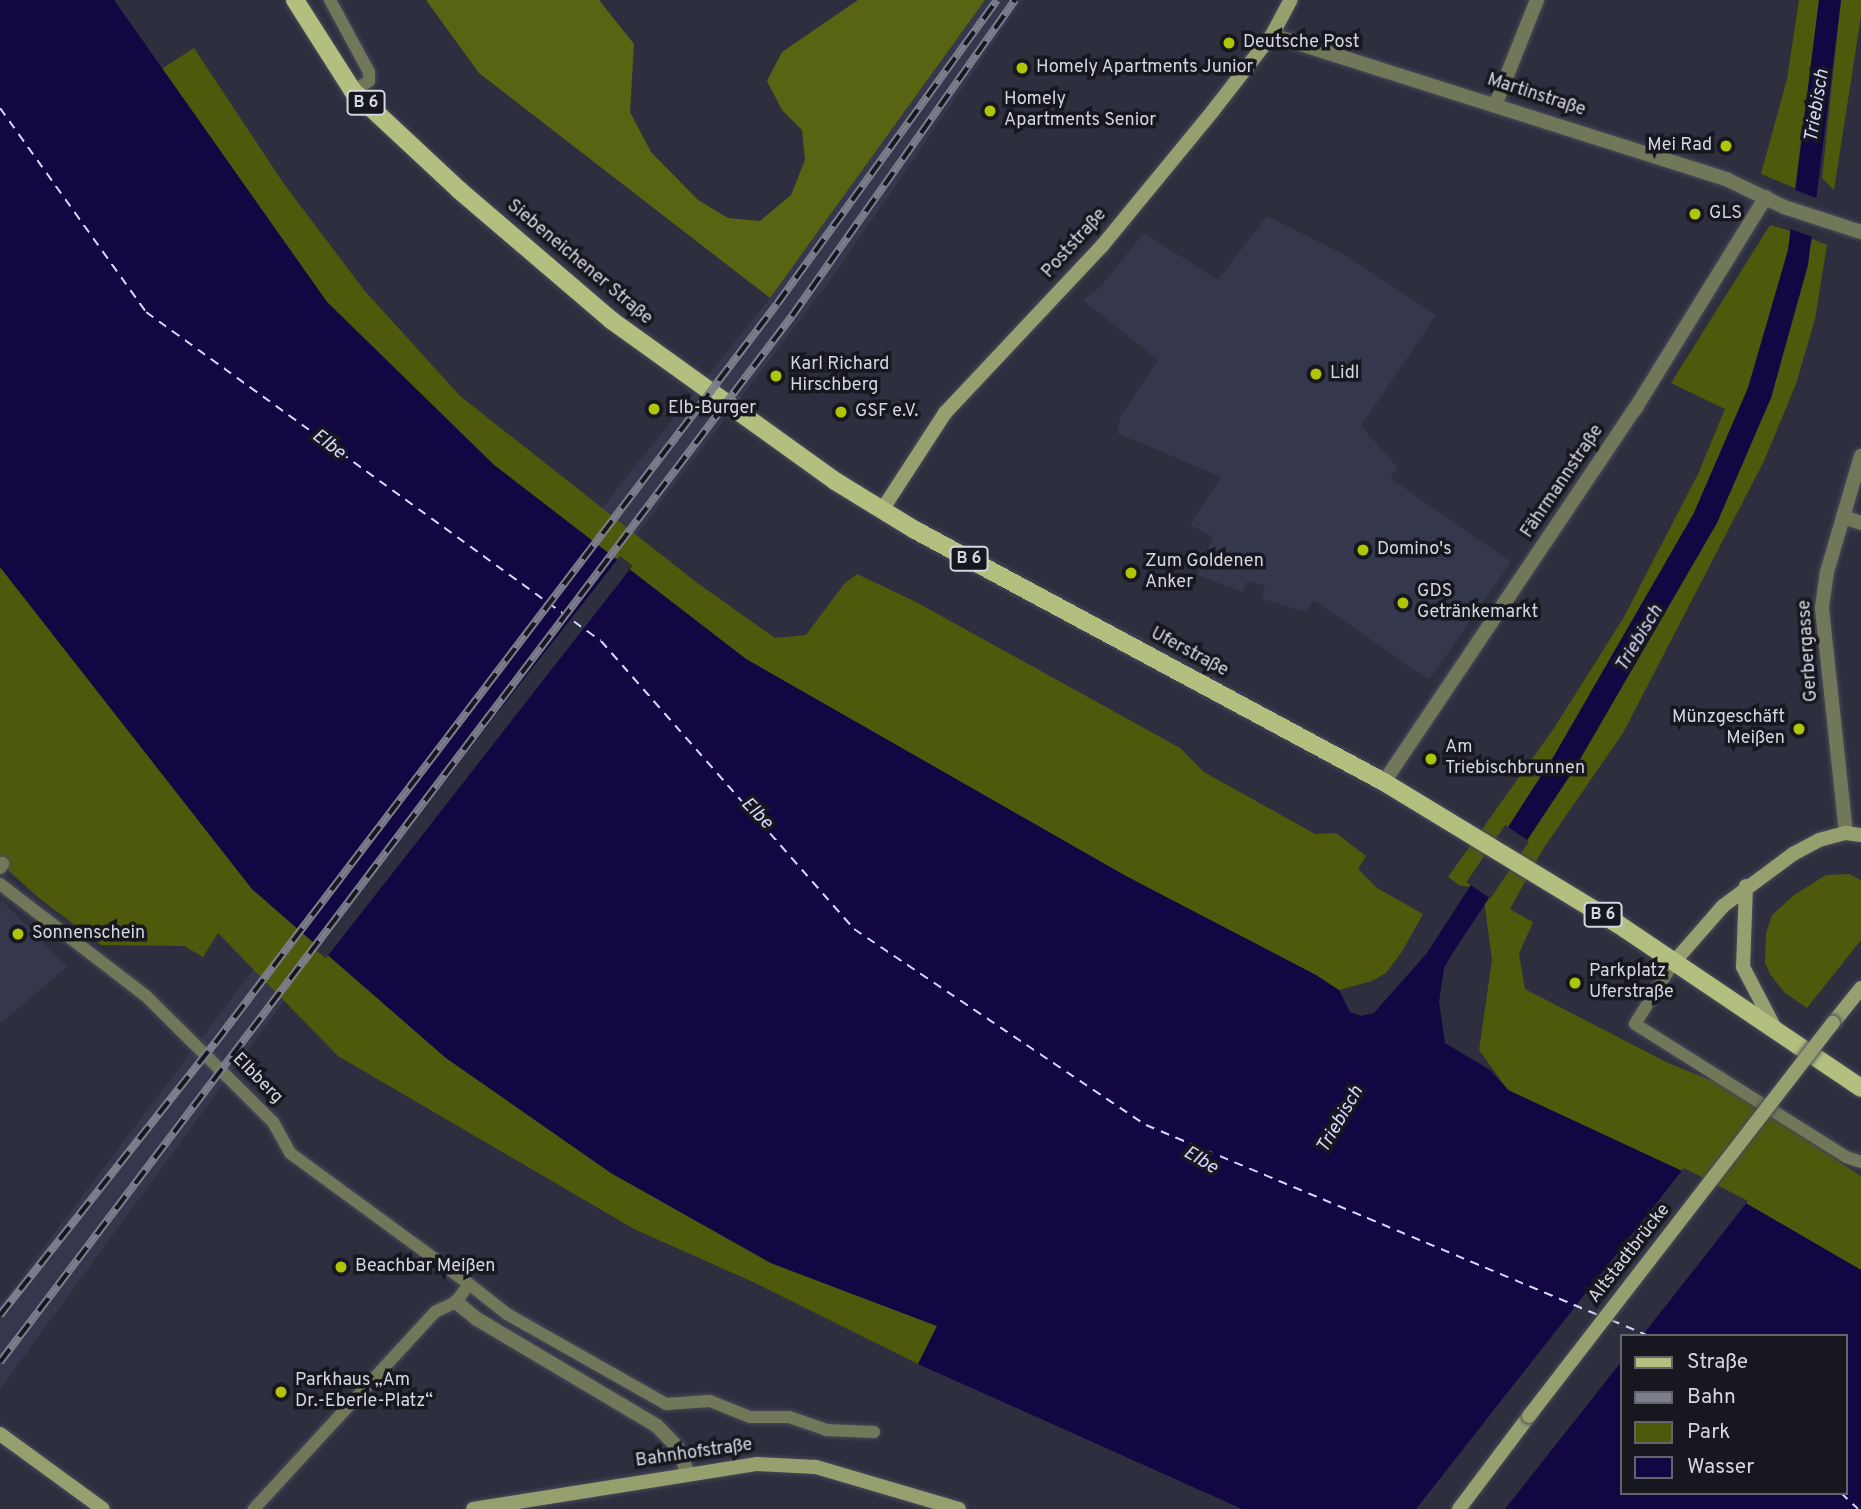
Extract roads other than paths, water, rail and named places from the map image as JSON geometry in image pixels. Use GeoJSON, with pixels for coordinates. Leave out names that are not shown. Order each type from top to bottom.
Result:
{"type":"FeatureCollection","features":[{"type":"Feature","properties":{"kind":"main road","name":"Siebeneichener Straße"},"geometry":{"type":"LineString","coordinates":[[295,0],[353,91],[458,190],[611,320],[835,481],[882,510]]}},
{"type":"Feature","properties":{"kind":"main road","name":"Poststraße"},"geometry":{"type":"LineString","coordinates":[[882,510],[945,413],[1102,246],[1272,35],[1292,0]]}},
{"type":"Feature","properties":{"kind":"main road","name":"Uferstraße"},"geometry":{"type":"LineString","coordinates":[[882,510],[1384,782],[1475,836],[1674,962]]}},
{"type":"Feature","properties":{"kind":"main road"},"geometry":{"type":"LineString","coordinates":[[1674,962],[1684,946],[1746,886],[1819,839],[1846,833],[1861,835]]}},
{"type":"Feature","properties":{"kind":"main road"},"geometry":{"type":"LineString","coordinates":[[1746,886],[1743,967],[1777,1031]]}},
{"type":"Feature","properties":{"kind":"main road","name":"B 6"},"geometry":{"type":"LineString","coordinates":[[1674,962],[1861,1088]]}},
{"type":"Feature","properties":{"kind":"main road","name":"Altstadtbrücke"},"geometry":{"type":"LineString","coordinates":[[1459,1509],[1861,988]]}},
{"type":"Feature","properties":{"kind":"main road"},"geometry":{"type":"LineString","coordinates":[[0,1434],[103,1509]]}},
{"type":"Feature","properties":{"kind":"main road","name":"Bahnhofstraße"},"geometry":{"type":"LineString","coordinates":[[473,1509],[757,1464],[816,1468],[959,1509]]}},
{"type":"Feature","properties":{"kind":"street"},"geometry":{"type":"LineString","coordinates":[[1496,103],[1537,0]]}},
{"type":"Feature","properties":{"kind":"street","name":"Martinstraße"},"geometry":{"type":"LineString","coordinates":[[1272,35],[1496,103],[1861,232]]}},
{"type":"Feature","properties":{"kind":"street","name":"Fährmannstraße"},"geometry":{"type":"LineString","coordinates":[[1384,782],[1635,409],[1766,197]]}},
{"type":"Feature","properties":{"kind":"street","name":"Gerbergasse"},"geometry":{"type":"LineString","coordinates":[[1846,833],[1822,607],[1843,517],[1861,456]]}},
{"type":"Feature","properties":{"kind":"street"},"geometry":{"type":"LineString","coordinates":[[1843,517],[1861,523]]}},
{"type":"Feature","properties":{"kind":"street"},"geometry":{"type":"LineString","coordinates":[[456,1302],[477,1319],[657,1426],[677,1447],[688,1473]]}},
{"type":"Feature","properties":{"kind":"lane"},"geometry":{"type":"LineString","coordinates":[[330,0],[369,72],[369,81],[353,91]]}},
{"type":"Feature","properties":{"kind":"lane","name":"Elbberg"},"geometry":{"type":"LineString","coordinates":[[0,884],[147,997],[273,1122],[290,1153],[507,1314],[666,1404],[710,1402],[750,1417],[789,1417],[826,1430],[873,1432]]}},
{"type":"Feature","properties":{"kind":"lane"},"geometry":{"type":"LineString","coordinates":[[1674,962],[1635,1024],[1846,1157],[1861,1162]]}},
{"type":"Feature","properties":{"kind":"lane"},"geometry":{"type":"LineString","coordinates":[[254,1509],[435,1312],[456,1302],[468,1284]]}},
{"type":"Feature","properties":{"kind":"water"},"geometry":{"type":"Polygon","coordinates":[[[0,0],[114,0],[327,302],[494,465],[746,659],[1124,875],[1316,975],[1339,990],[1350,1012],[1361,1016],[1374,1013],[1427,953],[1554,756],[1694,513],[1748,388],[1788,250],[1819,0],[1841,0],[1808,265],[1771,398],[1717,523],[1575,768],[1452,954],[1444,968],[1439,1002],[1445,1043],[1490,1070],[1508,1090],[1725,1191],[1861,1270],[1861,1509],[1242,1509],[918,1364],[937,1326],[771,1263],[611,1173],[446,1058],[252,889],[0,567],[0,0]]]}},
{"type":"Feature","properties":{"kind":"railway"},"geometry":{"type":"LineString","coordinates":[[0,1315],[215,1043],[777,304],[997,0]]}},
{"type":"Feature","properties":{"kind":"railway"},"geometry":{"type":"LineString","coordinates":[[0,1362],[792,316],[1015,0]]}},
{"type":"Feature","properties":{"kind":"place","name":"Deutsche Post"},"geometry":{"type":"Point","coordinates":[1229,43]}},
{"type":"Feature","properties":{"kind":"place","name":"Homely Apartments Junior"},"geometry":{"type":"Point","coordinates":[1022,68]}},
{"type":"Feature","properties":{"kind":"place","name":"Homely Apartments Senior"},"geometry":{"type":"Point","coordinates":[990,111]}},
{"type":"Feature","properties":{"kind":"place","name":"Mei Rad"},"geometry":{"type":"Point","coordinates":[1726,146]}},
{"type":"Feature","properties":{"kind":"place","name":"GLS"},"geometry":{"type":"Point","coordinates":[1695,214]}},
{"type":"Feature","properties":{"kind":"place","name":"Lidl"},"geometry":{"type":"Point","coordinates":[1316,374]}},
{"type":"Feature","properties":{"kind":"place","name":"Karl Richard Hirschberg"},"geometry":{"type":"Point","coordinates":[776,376]}},
{"type":"Feature","properties":{"kind":"place","name":"Elb-Burger"},"geometry":{"type":"Point","coordinates":[654,409]}},
{"type":"Feature","properties":{"kind":"place","name":"GSF e.V."},"geometry":{"type":"Point","coordinates":[841,412]}},
{"type":"Feature","properties":{"kind":"place","name":"Domino's"},"geometry":{"type":"Point","coordinates":[1363,550]}},
{"type":"Feature","properties":{"kind":"place","name":"Zum Goldenen Anker"},"geometry":{"type":"Point","coordinates":[1131,573]}},
{"type":"Feature","properties":{"kind":"place","name":"GDS Getränkemarkt"},"geometry":{"type":"Point","coordinates":[1403,603]}},
{"type":"Feature","properties":{"kind":"place","name":"Münzgeschäft Meißen"},"geometry":{"type":"Point","coordinates":[1799,729]}},
{"type":"Feature","properties":{"kind":"place","name":"Am Triebischbrunnen"},"geometry":{"type":"Point","coordinates":[1431,759]}},
{"type":"Feature","properties":{"kind":"place","name":"Sonnenschein"},"geometry":{"type":"Point","coordinates":[18,934]}},
{"type":"Feature","properties":{"kind":"place","name":"Parkplatz Uferstraße"},"geometry":{"type":"Point","coordinates":[1575,983]}},
{"type":"Feature","properties":{"kind":"place","name":"Beachbar Meißen"},"geometry":{"type":"Point","coordinates":[341,1267]}},
{"type":"Feature","properties":{"kind":"place","name":"Parkhaus „Am Dr.-Eberle-Platz“"},"geometry":{"type":"Point","coordinates":[281,1392]}},
{"type":"Feature","properties":{"kind":"water label","name":"Triebisch"},"geometry":{"type":"Point","coordinates":[1818,106]}},
{"type":"Feature","properties":{"kind":"water label","name":"Elbe"},"geometry":{"type":"Point","coordinates":[328,445]}},
{"type":"Feature","properties":{"kind":"water label","name":"Triebisch"},"geometry":{"type":"Point","coordinates":[1640,639]}},
{"type":"Feature","properties":{"kind":"water label","name":"Elbe"},"geometry":{"type":"Point","coordinates":[756,814]}},
{"type":"Feature","properties":{"kind":"water label","name":"Triebisch"},"geometry":{"type":"Point","coordinates":[1341,1120]}},
{"type":"Feature","properties":{"kind":"water label","name":"Elbe"},"geometry":{"type":"Point","coordinates":[1200,1161]}}]}
